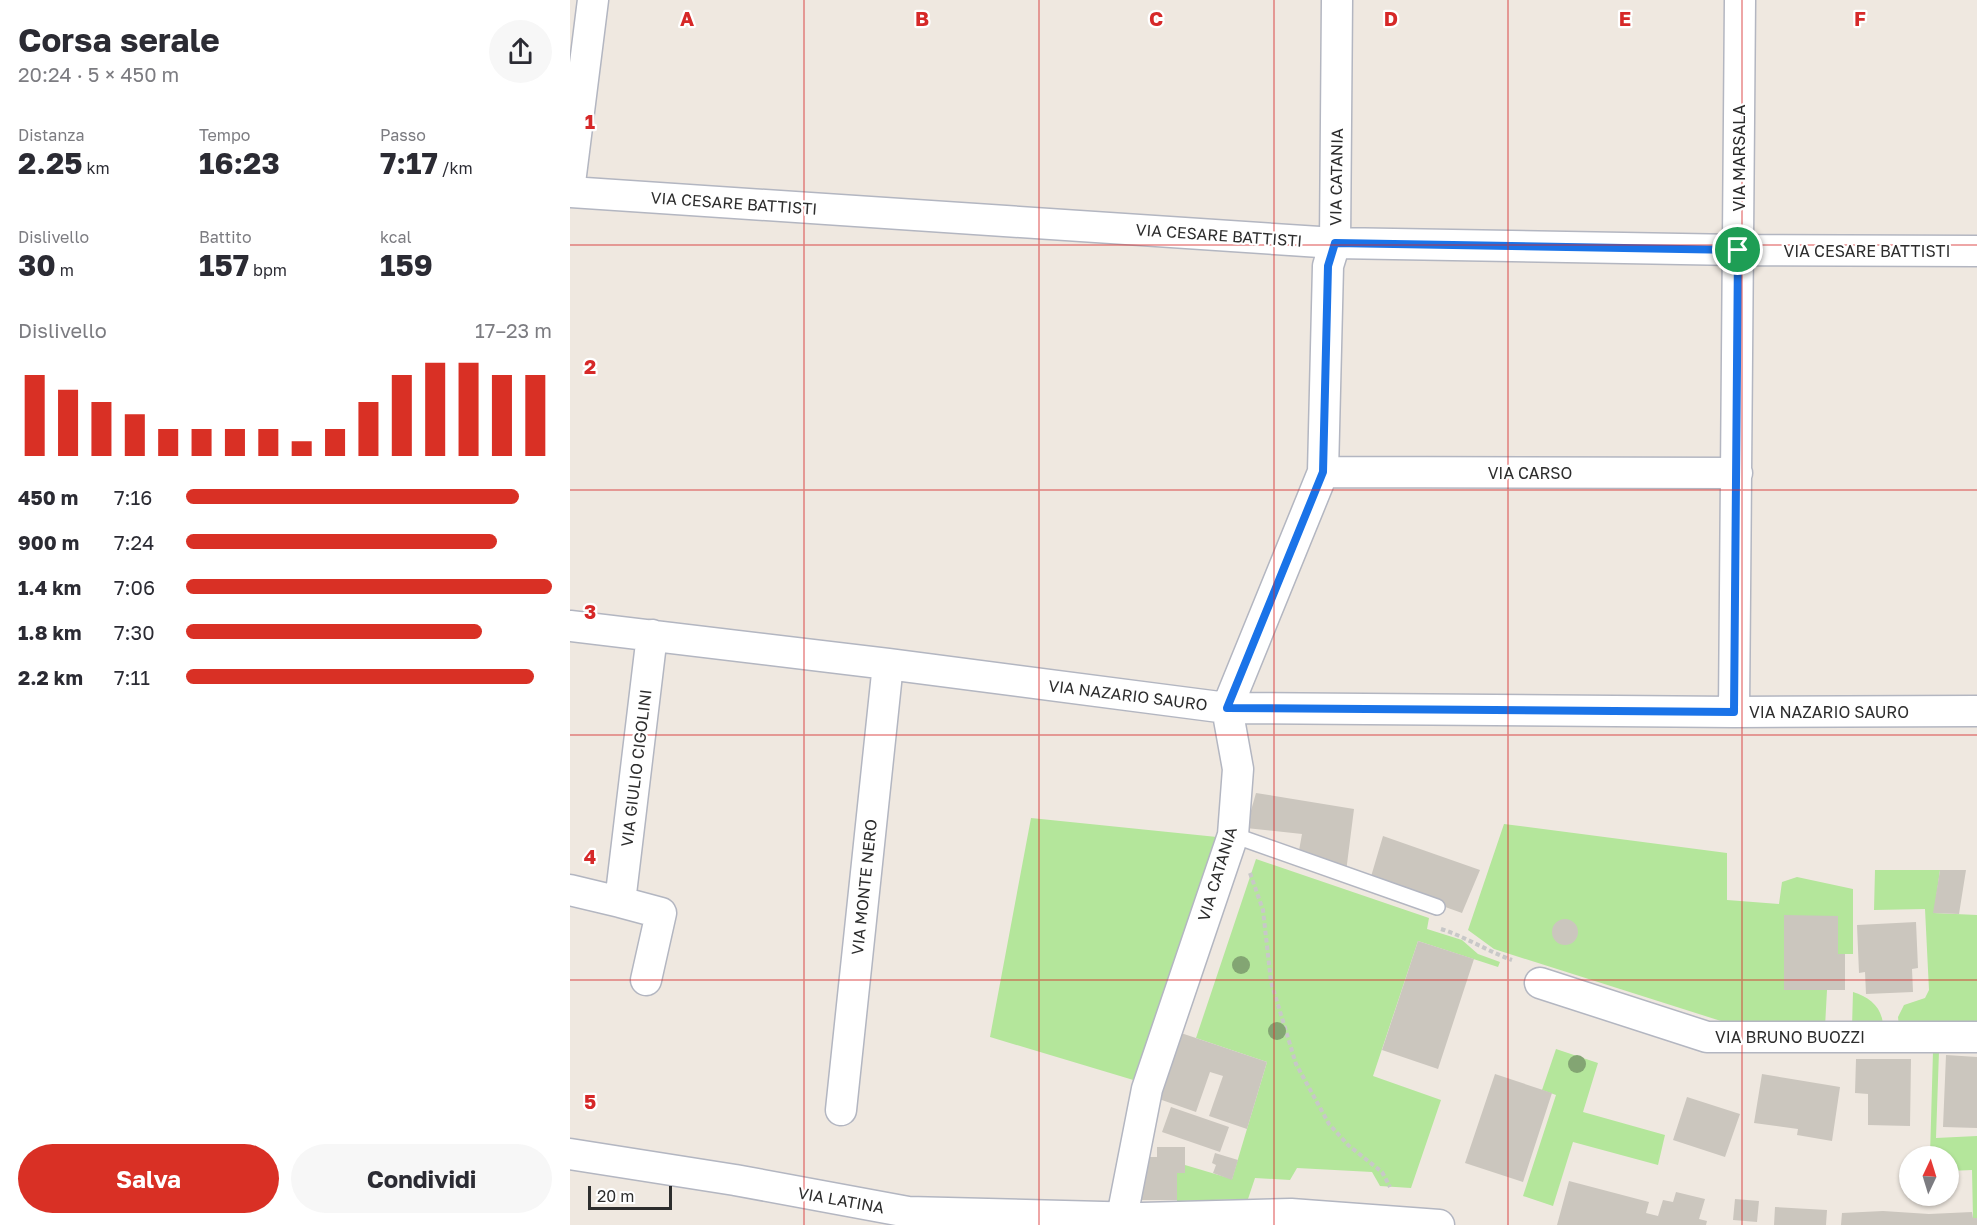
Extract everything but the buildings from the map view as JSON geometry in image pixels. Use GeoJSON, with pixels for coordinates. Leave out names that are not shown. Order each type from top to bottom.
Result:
{"type":"FeatureCollection","features":[{"type":"Feature","properties":{"kind":"street"},"geometry":{"type":"LineString","coordinates":[[570,183],[593,0]]}},
{"type":"Feature","properties":{"kind":"street","name":"VIA CATANIA"},"geometry":{"type":"LineString","coordinates":[[1136,1220],[1148,1089],[1229,844],[1238,769],[1227,708],[1323,472],[1328,266],[1335,243],[1337,0]]}},
{"type":"Feature","properties":{"kind":"street","name":"VIA MARSALA"},"geometry":{"type":"LineString","coordinates":[[1734,712],[1740,0]]}},
{"type":"Feature","properties":{"kind":"street","name":"VIA CESARE BATTISTI"},"geometry":{"type":"LineString","coordinates":[[570,192],[1335,243],[1738,250],[1977,251]]}},
{"type":"Feature","properties":{"kind":"street","name":"VIA CARSO"},"geometry":{"type":"LineString","coordinates":[[1323,472],[1737,473]]}},
{"type":"Feature","properties":{"kind":"street","name":"VIA NAZARIO SAURO"},"geometry":{"type":"LineString","coordinates":[[570,626],[1227,708],[1734,712],[1977,711]]}},
{"type":"Feature","properties":{"kind":"street","name":"VIA GIULIO CIGOLINI"},"geometry":{"type":"LineString","coordinates":[[620,902],[652,635]]}},
{"type":"Feature","properties":{"kind":"street","name":"VIA MONTE NERO"},"geometry":{"type":"LineString","coordinates":[[841,1110],[888,664]]}},
{"type":"Feature","properties":{"kind":"street"},"geometry":{"type":"LineString","coordinates":[[570,890],[661,913],[646,980]]}},
{"type":"Feature","properties":{"kind":"street","name":"VIA BRUNO BUOZZI"},"geometry":{"type":"LineString","coordinates":[[1540,983],[1707,1037],[1977,1037]]}},
{"type":"Feature","properties":{"kind":"street","name":"VIA LATINA"},"geometry":{"type":"LineString","coordinates":[[570,1154],[963,1220],[1136,1220],[1292,1214],[1439,1225]]}},
{"type":"Feature","properties":{"kind":"lane"},"geometry":{"type":"LineString","coordinates":[[1229,844],[1437,908]]}},
{"type":"Feature","properties":{"kind":"path"},"geometry":{"type":"LineString","coordinates":[[1229,844],[1251,874],[1263,910],[1271,982],[1296,1064],[1329,1124],[1348,1145],[1382,1172],[1390,1187]]}},
{"type":"Feature","properties":{"kind":"path"},"geometry":{"type":"LineString","coordinates":[[1437,908],[1436,927],[1464,937],[1486,951],[1512,960]]}},
{"type":"Feature","properties":{"kind":"green space"},"geometry":{"type":"Polygon","coordinates":[[[1031,818],[1217,837],[1140,1082],[990,1037],[1031,818]]]}},
{"type":"Feature","properties":{"kind":"green space"},"geometry":{"type":"Polygon","coordinates":[[[1504,824],[1727,853],[1727,900],[1779,904],[1782,882],[1797,877],[1853,889],[1853,954],[1838,954],[1838,916],[1784,916],[1784,990],[1827,990],[1825,1027],[1743,1028],[1494,949],[1468,930],[1504,824]]]}},
{"type":"Feature","properties":{"kind":"green space"},"geometry":{"type":"Polygon","coordinates":[[[1256,859],[1429,918],[1427,929],[1462,940],[1478,954],[1500,962],[1498,967],[1418,941],[1373,1076],[1441,1100],[1411,1188],[1380,1186],[1372,1172],[1297,1168],[1290,1180],[1255,1178],[1248,1199],[1177,1201],[1177,1173],[1185,1173],[1185,1165],[1232,1179],[1267,1062],[1196,1038],[1256,859]]]}},
{"type":"Feature","properties":{"kind":"green space"},"geometry":{"type":"Polygon","coordinates":[[[1875,870],[1940,870],[1934,913],[1977,915],[1977,1022],[1899,1027],[1898,1017],[1904,1005],[1925,998],[1929,990],[1925,909],[1874,910],[1875,870]]]}},
{"type":"Feature","properties":{"kind":"green space"},"geometry":{"type":"Polygon","coordinates":[[[1853,992],[1874,1004],[1881,1014],[1883,1027],[1852,1027],[1853,992]]]}},
{"type":"Feature","properties":{"kind":"green space"},"geometry":{"type":"Polygon","coordinates":[[[1556,1049],[1598,1063],[1583,1112],[1665,1135],[1658,1165],[1573,1142],[1553,1206],[1523,1196],[1556,1095],[1542,1090],[1556,1049]]]}},
{"type":"Feature","properties":{"kind":"green space"},"geometry":{"type":"Polygon","coordinates":[[[1933,1051],[1939,1051],[1936,1138],[1977,1136],[1977,1218],[1973,1218],[1972,1170],[1959,1171],[1959,1146],[1930,1146],[1933,1051]]]}},
{"type":"Feature","properties":{"kind":"route"},"geometry":{"type":"LineString","coordinates":[[1335,243],[1738,250],[1734,712],[1227,708],[1323,472],[1328,266],[1335,243]]}}]}
